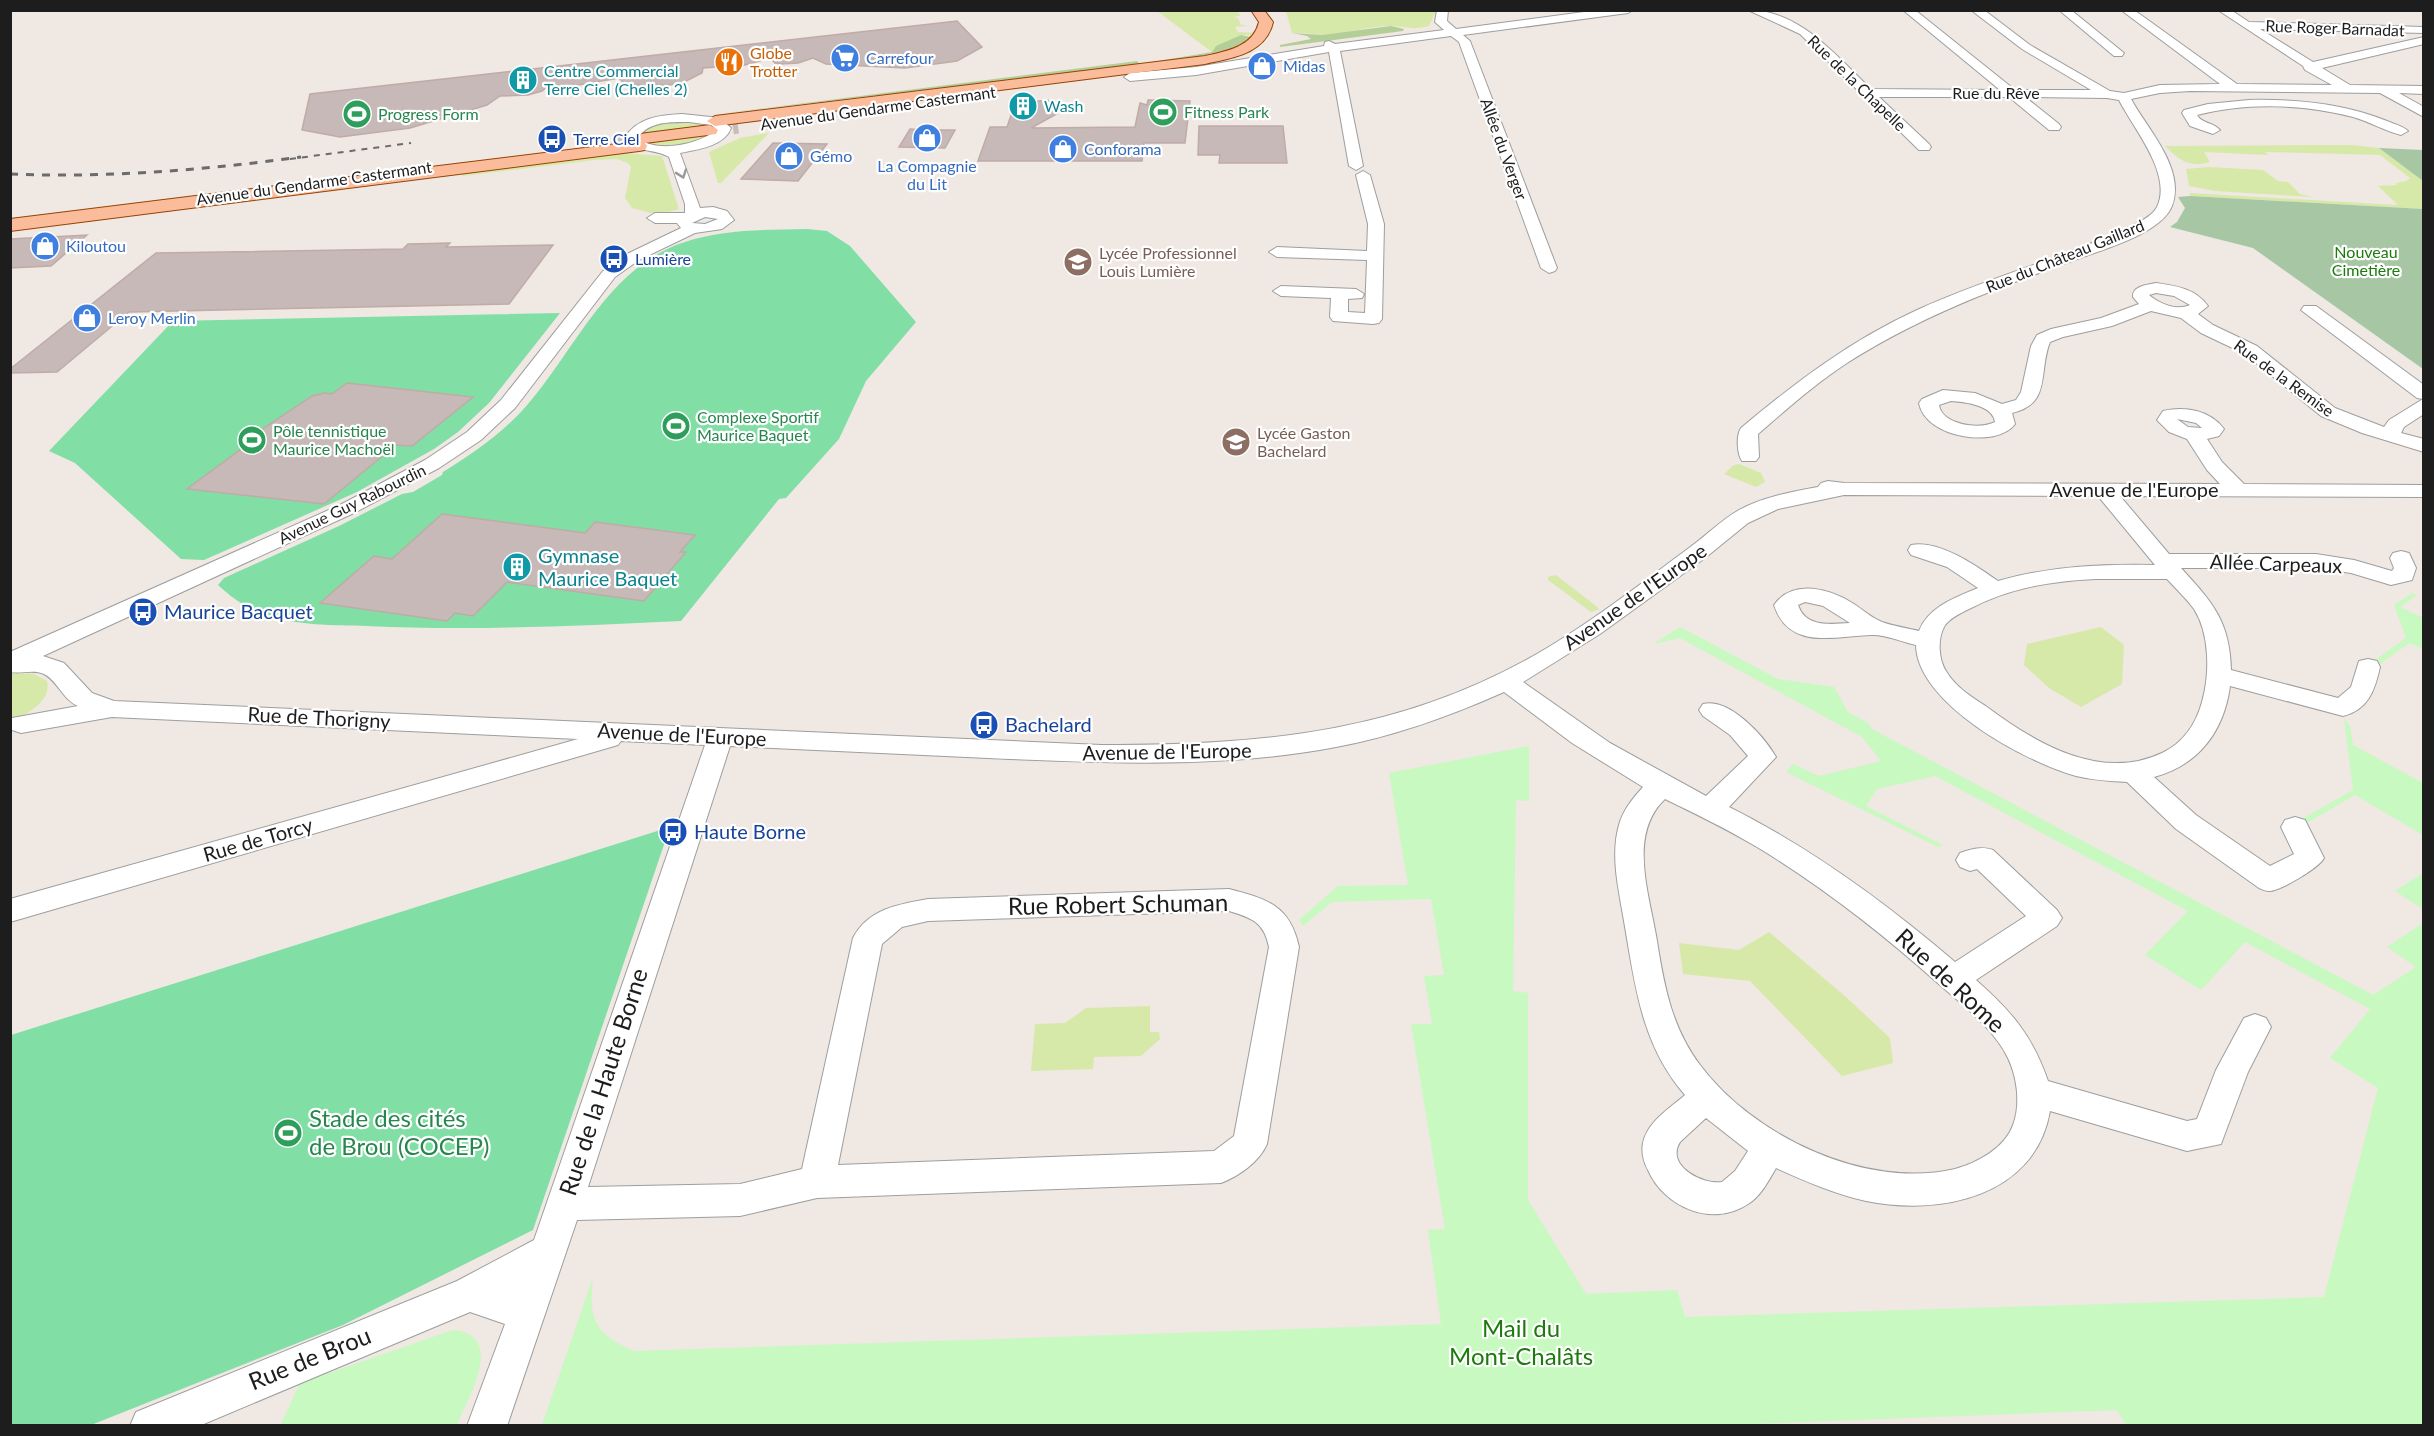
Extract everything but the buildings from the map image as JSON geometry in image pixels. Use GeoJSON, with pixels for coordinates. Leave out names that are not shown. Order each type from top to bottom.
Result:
{"type":"FeatureCollection","features":[{"type":"Feature","properties":{"kind":"main road"},"geometry":{"type":"LineString","coordinates":[[137,202],[642,137],[713,129],[776,126],[1130,74],[1205,60],[1249,46],[1263,35],[1266,28],[1266,22],[1257,10]]}},
{"type":"Feature","properties":{"kind":"main road"},"geometry":{"type":"LineString","coordinates":[[1276,10],[1282,26]]}},
{"type":"Feature","properties":{"kind":"main road"},"geometry":{"type":"LineString","coordinates":[[1130,74],[1201,67],[1280,47]]}},
{"type":"Feature","properties":{"kind":"main road","name":"Avenue du Gendarme Castermant"},"geometry":{"type":"LineString","coordinates":[[1130,74],[737,125],[1232,59]]}},
{"type":"Feature","properties":{"kind":"main road"},"geometry":{"type":"LineString","coordinates":[[10,225],[642,137]]}},
{"type":"Feature","properties":{"kind":"main road","name":"Avenue du Gendarme Castermant"},"geometry":{"type":"LineString","coordinates":[[10,217],[617,141],[10,225]]}},
{"type":"Feature","properties":{"kind":"street","name":"Allée du Verger"},"geometry":{"type":"LineString","coordinates":[[1443,10],[1440,19],[1464,40],[1549,268]]}},
{"type":"Feature","properties":{"kind":"street"},"geometry":{"type":"LineString","coordinates":[[1452,30],[1587,10]]}},
{"type":"Feature","properties":{"kind":"street"},"geometry":{"type":"LineString","coordinates":[[1559,20],[1614,10]]}},
{"type":"Feature","properties":{"kind":"street","name":"Avenue du Gendarme Castermant"},"geometry":{"type":"LineString","coordinates":[[1130,74],[1196,71],[1271,56],[1452,30],[1559,20],[1628,10]]}},
{"type":"Feature","properties":{"kind":"street","name":"Rue de la Chapelle"},"geometry":{"type":"LineString","coordinates":[[1753,10],[1804,32],[1924,147]]}},
{"type":"Feature","properties":{"kind":"street"},"geometry":{"type":"LineString","coordinates":[[1908,10],[2054,127]]}},
{"type":"Feature","properties":{"kind":"street"},"geometry":{"type":"LineString","coordinates":[[1976,10],[2026,47],[2107,94]]}},
{"type":"Feature","properties":{"kind":"street"},"geometry":{"type":"LineString","coordinates":[[2064,10],[2082,25],[2097,29],[2146,30],[2159,35],[2233,87]]}},
{"type":"Feature","properties":{"kind":"street"},"geometry":{"type":"LineString","coordinates":[[2126,10],[2146,30]]}},
{"type":"Feature","properties":{"kind":"street"},"geometry":{"type":"LineString","coordinates":[[2223,10],[2309,67],[2347,89]]}},
{"type":"Feature","properties":{"kind":"street","name":"Rue Roger Barnadat"},"geometry":{"type":"LineString","coordinates":[[2246,25],[2424,30]]}},
{"type":"Feature","properties":{"kind":"street"},"geometry":{"type":"LineString","coordinates":[[2097,29],[2118,53]]}},
{"type":"Feature","properties":{"kind":"street"},"geometry":{"type":"LineString","coordinates":[[2309,67],[2424,40]]}},
{"type":"Feature","properties":{"kind":"street"},"geometry":{"type":"LineString","coordinates":[[1280,47],[1330,48],[1360,171],[1376,224],[1373,319],[1339,317],[1341,293]]}},
{"type":"Feature","properties":{"kind":"street"},"geometry":{"type":"LineString","coordinates":[[2124,97],[2172,88],[2424,90]]}},
{"type":"Feature","properties":{"kind":"street"},"geometry":{"type":"LineString","coordinates":[[2270,88],[2297,105]]}},
{"type":"Feature","properties":{"kind":"street"},"geometry":{"type":"LineString","coordinates":[[2383,90],[2424,113]]}},
{"type":"Feature","properties":{"kind":"street","name":"Rue du Rêve"},"geometry":{"type":"LineString","coordinates":[[1867,93],[2107,94],[2124,97]]}},
{"type":"Feature","properties":{"kind":"street","name":"Rue du Château Gaillard"},"geometry":{"type":"LineString","coordinates":[[1749,457],[1748,432],[1840,359],[1901,323],[1992,285],[2103,244],[2147,225],[2159,216],[2173,186],[2167,164],[2124,97]]}},
{"type":"Feature","properties":{"kind":"street"},"geometry":{"type":"LineString","coordinates":[[2213,130],[2194,123],[2189,112],[2208,107],[2297,105],[2354,113],[2401,131]]}},
{"type":"Feature","properties":{"kind":"street"},"geometry":{"type":"LineString","coordinates":[[2354,113],[2382,109]]}},
{"type":"Feature","properties":{"kind":"street"},"geometry":{"type":"LineString","coordinates":[[693,161],[690,153],[713,129]]}},
{"type":"Feature","properties":{"kind":"street"},"geometry":{"type":"LineString","coordinates":[[642,137],[675,155],[692,204],[691,221]]}},
{"type":"Feature","properties":{"kind":"street"},"geometry":{"type":"LineString","coordinates":[[666,149],[696,146]]}},
{"type":"Feature","properties":{"kind":"street"},"geometry":{"type":"LineString","coordinates":[[655,218],[691,221],[714,227],[726,220],[725,216],[710,207]]}},
{"type":"Feature","properties":{"kind":"street","name":"Avenue Guy Rabourdin"},"geometry":{"type":"LineString","coordinates":[[17,661],[347,509],[432,464],[474,436],[507,404],[609,274],[691,221]]}},
{"type":"Feature","properties":{"kind":"street"},"geometry":{"type":"LineString","coordinates":[[1277,252],[1375,256]]}},
{"type":"Feature","properties":{"kind":"street","name":"Rue de la Remise"},"geometry":{"type":"LineString","coordinates":[[1999,410],[2023,404],[2028,398],[2036,357],[2043,339],[2057,333],[2106,322],[2151,305],[2141,297],[2143,291],[2156,288],[2176,291],[2193,298],[2199,306],[2198,309],[2184,312],[2207,329],[2251,350],[2328,412],[2424,446]]}},
{"type":"Feature","properties":{"kind":"street"},"geometry":{"type":"LineString","coordinates":[[1281,291],[1374,295]]}},
{"type":"Feature","properties":{"kind":"street"},"geometry":{"type":"LineString","coordinates":[[2310,310],[2424,394]]}},
{"type":"Feature","properties":{"kind":"street"},"geometry":{"type":"LineString","coordinates":[[2390,435],[2396,424],[2424,405]]}},
{"type":"Feature","properties":{"kind":"street"},"geometry":{"type":"LineString","coordinates":[[2194,434],[2214,465],[2238,490]]}},
{"type":"Feature","properties":{"kind":"street","name":"Avenue de l'Europe"},"geometry":{"type":"LineString","coordinates":[[600,731],[1101,754],[1213,754],[1326,741],[1430,714],[1506,681],[1557,652],[1650,588],[1746,515],[1792,498],[1844,489],[2424,491]]}},
{"type":"Feature","properties":{"kind":"street"},"geometry":{"type":"LineString","coordinates":[[2103,489],[2198,599],[2211,621],[2220,675],[2205,728],[2183,754],[2157,766],[2134,772],[2110,772],[2069,766],[2047,757],[2004,732],[1948,691],[1932,668],[1928,641],[1933,623],[1952,608],[1994,588],[2034,577],[2056,573],[2168,566]]}},
{"type":"Feature","properties":{"kind":"street"},"geometry":{"type":"LineString","coordinates":[[1919,550],[1955,562],[1994,588]]}},
{"type":"Feature","properties":{"kind":"street","name":"Allée Carpeaux"},"geometry":{"type":"LineString","coordinates":[[2168,566],[2316,561],[2354,567],[2397,578],[2404,574],[2405,568],[2401,558]]}},
{"type":"Feature","properties":{"kind":"street"},"geometry":{"type":"LineString","coordinates":[[1873,627],[1928,641]]}},
{"type":"Feature","properties":{"kind":"street"},"geometry":{"type":"LineString","coordinates":[[16,726],[47,706],[62,688],[59,674],[42,664],[17,661]]}},
{"type":"Feature","properties":{"kind":"street"},"geometry":{"type":"LineString","coordinates":[[2220,675],[2343,708],[2363,690],[2368,667]]}},
{"type":"Feature","properties":{"kind":"street","name":"Rue de Thorigny"},"geometry":{"type":"LineString","coordinates":[[59,674],[83,699],[112,709]]}},
{"type":"Feature","properties":{"kind":"street","name":"Rue de Rome"},"geometry":{"type":"LineString","coordinates":[[1506,681],[1582,738],[1661,785],[1769,841],[1878,915],[1986,1008],[2017,1045],[2036,1092],[2032,1122],[2025,1139],[2015,1152],[1998,1167],[1974,1179],[1950,1186],[1927,1189],[1860,1182],[1830,1174],[1770,1146],[1749,1133],[1707,1097],[1680,1063],[1662,1029],[1649,986],[1642,942],[1629,846],[1637,814],[1661,785]]}},
{"type":"Feature","properties":{"kind":"street","name":"Rue de Thorigny"},"geometry":{"type":"LineString","coordinates":[[16,726],[112,709],[528,740]]}},
{"type":"Feature","properties":{"kind":"street"},"geometry":{"type":"LineString","coordinates":[[1710,809],[1763,757],[1738,729],[1712,710]]}},
{"type":"Feature","properties":{"kind":"street","name":"Rue de Torcy"},"geometry":{"type":"LineString","coordinates":[[505,768],[528,740],[600,731]]}},
{"type":"Feature","properties":{"kind":"street","name":"Rue de Torcy"},"geometry":{"type":"LineString","coordinates":[[10,912],[632,732]]}},
{"type":"Feature","properties":{"kind":"street","name":"Rue de la Haute Borne"},"geometry":{"type":"LineString","coordinates":[[487,1425],[564,1204],[720,738]]}},
{"type":"Feature","properties":{"kind":"street"},"geometry":{"type":"LineString","coordinates":[[2134,772],[2186,822],[2269,880],[2310,858],[2295,826]]}},
{"type":"Feature","properties":{"kind":"street"},"geometry":{"type":"LineString","coordinates":[[1953,979],[2047,918],[1983,856],[1970,860]]}},
{"type":"Feature","properties":{"kind":"street","name":"Rue Robert Schuman"},"geometry":{"type":"LineString","coordinates":[[564,1204],[741,1200],[817,1182],[1221,1167],[1250,1144],[1284,947],[1279,925],[1260,908],[1229,900],[928,910],[893,917],[868,938],[817,1182]]}},
{"type":"Feature","properties":{"kind":"street"},"geometry":{"type":"LineString","coordinates":[[2036,1092],[2187,1136],[2209,1133],[2232,1070],[2255,1027]]}},
{"type":"Feature","properties":{"kind":"street"},"geometry":{"type":"LineString","coordinates":[[1707,1097],[1668,1131],[1660,1143],[1663,1166],[1681,1187],[1693,1194],[1710,1198],[1724,1198],[1736,1193],[1752,1177],[1770,1146]]}},
{"type":"Feature","properties":{"kind":"street","name":"Rue de Brou"},"geometry":{"type":"LineString","coordinates":[[150,1425],[471,1294],[547,1252]]}},
{"type":"Feature","properties":{"kind":"street"},"geometry":{"type":"LineString","coordinates":[[471,1294],[527,1313]]}},
{"type":"Feature","properties":{"kind":"green space"},"geometry":{"type":"Polygon","coordinates":[[[1157,11],[1234,11],[1240,16],[1233,17],[1238,18],[1241,25],[1249,26],[1235,27],[1238,32],[1257,33],[1252,40],[1239,46],[1250,35],[1241,35],[1212,52],[1157,11]]]}},
{"type":"Feature","properties":{"kind":"green space"},"geometry":{"type":"Polygon","coordinates":[[[1286,11],[1436,11],[1429,26],[1412,28],[1382,26],[1324,35],[1292,33],[1286,11]]]}},
{"type":"Feature","properties":{"kind":"green space"},"geometry":{"type":"Polygon","coordinates":[[[1391,26],[1404,29],[1403,31],[1280,47],[1280,45],[1311,39],[1292,33],[1322,35],[1391,26]]]}},
{"type":"Feature","properties":{"kind":"green space"},"geometry":{"type":"Polygon","coordinates":[[[1241,35],[1251,37],[1239,46],[1190,59],[718,114],[1137,61],[1140,64],[1212,52],[1216,46],[1241,35]]]}},
{"type":"Feature","properties":{"kind":"green space"},"geometry":{"type":"Polygon","coordinates":[[[677,121],[711,123],[717,129],[706,139],[691,144],[662,146],[640,138],[642,133],[650,127],[677,121]]]}},
{"type":"Feature","properties":{"kind":"green space"},"geometry":{"type":"Polygon","coordinates":[[[769,133],[721,183],[718,183],[709,152],[740,138],[769,133]]]}},
{"type":"Feature","properties":{"kind":"green space"},"geometry":{"type":"Polygon","coordinates":[[[2352,145],[2379,148],[2423,181],[2423,209],[2190,196],[2190,193],[2398,205],[2378,186],[2397,185],[2396,183],[2410,178],[2380,155],[2265,152],[2268,155],[2204,152],[2210,162],[2196,164],[2185,162],[2165,146],[2352,145]]]}},
{"type":"Feature","properties":{"kind":"green space"},"geometry":{"type":"Polygon","coordinates":[[[2379,148],[2423,150],[2423,181],[2379,148]]]}},
{"type":"Feature","properties":{"kind":"green space"},"geometry":{"type":"Polygon","coordinates":[[[621,153],[662,156],[679,209],[658,215],[632,208],[625,198],[631,167],[628,163],[617,159],[462,176],[462,174],[621,153]]]}},
{"type":"Feature","properties":{"kind":"green space"},"geometry":{"type":"Polygon","coordinates":[[[2209,167],[2263,170],[2278,181],[2288,182],[2300,194],[2312,197],[2215,191],[2189,186],[2186,169],[2209,167]]]}},
{"type":"Feature","properties":{"kind":"green space","name":"Nouveau Cimetière"},"geometry":{"type":"Polygon","coordinates":[[[2178,197],[2423,209],[2423,369],[2253,248],[2170,227],[2177,222],[2185,208],[2178,197]]]}},
{"type":"Feature","properties":{"kind":"green space","name":"Complexe Sportif Maurice Baquet"},"geometry":{"type":"Polygon","coordinates":[[[807,229],[827,231],[850,246],[916,322],[866,381],[839,439],[786,498],[779,499],[681,621],[485,628],[315,624],[289,621],[257,612],[218,585],[224,578],[339,526],[402,494],[413,492],[442,475],[443,472],[488,441],[528,404],[596,311],[615,289],[635,269],[658,254],[685,242],[715,235],[746,231],[807,229]]]}},
{"type":"Feature","properties":{"kind":"green space","name":"Pôle tennistique Maurice Machoël"},"geometry":{"type":"Polygon","coordinates":[[[560,313],[489,403],[458,432],[434,449],[357,492],[204,560],[181,559],[75,463],[49,451],[173,321],[560,313]]]}},
{"type":"Feature","properties":{"kind":"green space"},"geometry":{"type":"Polygon","coordinates":[[[1739,464],[1761,473],[1765,482],[1756,487],[1724,474],[1734,465],[1739,464]]]}},
{"type":"Feature","properties":{"kind":"green space"},"geometry":{"type":"Polygon","coordinates":[[[1556,575],[1599,609],[1591,612],[1548,580],[1548,577],[1556,575]]]}},
{"type":"Feature","properties":{"kind":"green space"},"geometry":{"type":"Polygon","coordinates":[[[2412,593],[2417,595],[2400,607],[2423,618],[2423,649],[2409,643],[2373,669],[2367,666],[2406,638],[2394,605],[2412,593]]]}},
{"type":"Feature","properties":{"kind":"green space","name":"Mail du Mont-Chalâts"},"geometry":{"type":"Polygon","coordinates":[[[1680,627],[1778,679],[1834,687],[1848,712],[1868,723],[1872,729],[2373,995],[2416,967],[2387,947],[2423,923],[2423,1425],[2127,1426],[2117,1410],[1700,1426],[542,1425],[593,1277],[592,1304],[597,1324],[610,1338],[634,1351],[1441,1324],[1428,1230],[1445,1229],[1411,1024],[1432,1024],[1424,976],[1444,975],[1431,899],[1332,902],[1303,926],[1299,920],[1338,886],[1408,885],[1389,773],[1529,746],[1529,801],[1516,800],[1513,991],[1528,993],[1528,1200],[1586,1294],[1677,1290],[1685,1317],[2324,1297],[2378,1088],[2330,1058],[2370,1009],[2245,942],[2201,990],[2145,955],[2188,911],[1935,776],[1877,789],[1866,806],[1943,845],[1938,847],[1786,772],[1793,764],[1819,776],[1881,761],[1862,737],[1680,638],[1653,644],[1680,627]]]}},
{"type":"Feature","properties":{"kind":"green space"},"geometry":{"type":"Polygon","coordinates":[[[2101,627],[2124,645],[2122,684],[2081,707],[2049,688],[2024,665],[2027,644],[2101,627]]]}},
{"type":"Feature","properties":{"kind":"green space"},"geometry":{"type":"Polygon","coordinates":[[[11,674],[34,674],[47,681],[48,688],[42,701],[11,722],[11,674]]]}},
{"type":"Feature","properties":{"kind":"green space"},"geometry":{"type":"Polygon","coordinates":[[[2344,718],[2350,726],[2353,745],[2423,783],[2423,835],[2355,795],[2298,828],[2293,824],[2353,790],[2344,718]]]}},
{"type":"Feature","properties":{"kind":"green space","name":"Stade des cités de Brou (COCEP)"},"geometry":{"type":"Polygon","coordinates":[[[670,827],[533,1230],[343,1325],[91,1425],[11,1425],[11,1035],[670,827]]]}},
{"type":"Feature","properties":{"kind":"green space"},"geometry":{"type":"Polygon","coordinates":[[[2423,873],[2423,909],[2395,891],[2423,873]]]}},
{"type":"Feature","properties":{"kind":"green space"},"geometry":{"type":"Polygon","coordinates":[[[1769,932],[1846,997],[1890,1038],[1893,1063],[1842,1076],[1750,981],[1683,974],[1679,943],[1739,950],[1769,932]]]}},
{"type":"Feature","properties":{"kind":"green space"},"geometry":{"type":"Polygon","coordinates":[[[1150,1006],[1150,1032],[1159,1032],[1160,1039],[1141,1056],[1094,1057],[1093,1069],[1031,1071],[1035,1024],[1065,1023],[1086,1008],[1150,1006]]]}},
{"type":"Feature","properties":{"kind":"green space"},"geometry":{"type":"Polygon","coordinates":[[[453,1330],[469,1334],[478,1343],[481,1355],[475,1384],[457,1425],[280,1426],[300,1383],[453,1330]]]}},
{"type":"Feature","properties":{"kind":"tunnel"},"geometry":{"type":"LineString","coordinates":[[710,130],[738,126]]}},
{"type":"Feature","properties":{"kind":"tunnel"},"geometry":{"type":"LineString","coordinates":[[618,142],[647,138]]}},
{"type":"Feature","properties":{"kind":"railway"},"geometry":{"type":"LineString","coordinates":[[290,159],[411,143]]}},
{"type":"Feature","properties":{"kind":"railway"},"geometry":{"type":"LineString","coordinates":[[10,174],[83,175],[156,172],[301,157]]}},
{"type":"Feature","properties":{"kind":"place","name":"Carrefour"},"geometry":{"type":"Point","coordinates":[845,58]}},
{"type":"Feature","properties":{"kind":"place","name":"Globe Trotter"},"geometry":{"type":"Point","coordinates":[729,62]}},
{"type":"Feature","properties":{"kind":"place","name":"Midas"},"geometry":{"type":"Point","coordinates":[1262,66]}},
{"type":"Feature","properties":{"kind":"place","name":"Centre Commercial Terre Ciel (Chelles 2)"},"geometry":{"type":"Point","coordinates":[523,80]}},
{"type":"Feature","properties":{"kind":"place","name":"Wash"},"geometry":{"type":"Point","coordinates":[1023,106]}},
{"type":"Feature","properties":{"kind":"place","name":"Fitness Park"},"geometry":{"type":"Point","coordinates":[1163,112]}},
{"type":"Feature","properties":{"kind":"place","name":"Progress Form"},"geometry":{"type":"Point","coordinates":[357,114]}},
{"type":"Feature","properties":{"kind":"place","name":"La Compagnie du Lit"},"geometry":{"type":"Point","coordinates":[927,138]}},
{"type":"Feature","properties":{"kind":"place","name":"Terre Ciel"},"geometry":{"type":"Point","coordinates":[552,139]}},
{"type":"Feature","properties":{"kind":"place","name":"Conforama"},"geometry":{"type":"Point","coordinates":[1063,149]}},
{"type":"Feature","properties":{"kind":"place","name":"Gémo"},"geometry":{"type":"Point","coordinates":[789,156]}},
{"type":"Feature","properties":{"kind":"place","name":"Kiloutou"},"geometry":{"type":"Point","coordinates":[45,246]}},
{"type":"Feature","properties":{"kind":"place","name":"Lumière"},"geometry":{"type":"Point","coordinates":[614,259]}},
{"type":"Feature","properties":{"kind":"place","name":"Lycée Professionnel Louis Lumière"},"geometry":{"type":"Point","coordinates":[1078,262]}},
{"type":"Feature","properties":{"kind":"place","name":"Leroy Merlin"},"geometry":{"type":"Point","coordinates":[87,318]}},
{"type":"Feature","properties":{"kind":"place","name":"Complexe Sportif Maurice Baquet"},"geometry":{"type":"Point","coordinates":[676,426]}},
{"type":"Feature","properties":{"kind":"place","name":"Pôle tennistique Maurice Machoël"},"geometry":{"type":"Point","coordinates":[252,440]}},
{"type":"Feature","properties":{"kind":"place","name":"Lycée Gaston Bachelard"},"geometry":{"type":"Point","coordinates":[1236,442]}},
{"type":"Feature","properties":{"kind":"place","name":"Gymnase Maurice Baquet"},"geometry":{"type":"Point","coordinates":[517,567]}},
{"type":"Feature","properties":{"kind":"place","name":"Maurice Bacquet"},"geometry":{"type":"Point","coordinates":[143,612]}},
{"type":"Feature","properties":{"kind":"place","name":"Bachelard"},"geometry":{"type":"Point","coordinates":[984,725]}},
{"type":"Feature","properties":{"kind":"place","name":"Haute Borne"},"geometry":{"type":"Point","coordinates":[673,832]}},
{"type":"Feature","properties":{"kind":"place","name":"Stade des cités de Brou (COCEP)"},"geometry":{"type":"Point","coordinates":[288,1133]}}]}
